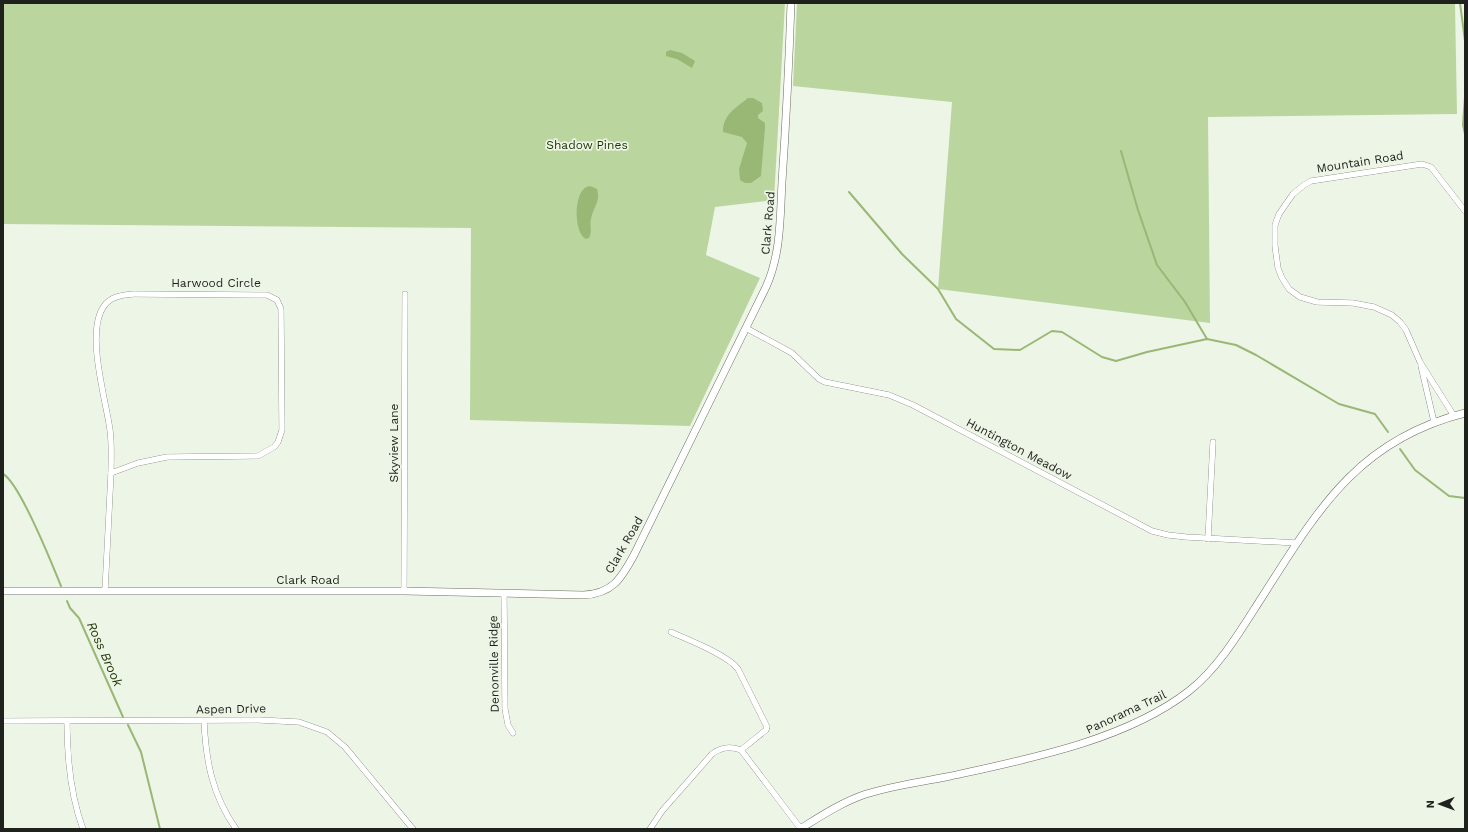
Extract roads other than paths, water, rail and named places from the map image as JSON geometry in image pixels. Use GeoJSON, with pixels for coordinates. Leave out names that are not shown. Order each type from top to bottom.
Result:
{"type":"FeatureCollection","features":[{"type":"Feature","properties":{"kind":"street","name":"Clark Road"},"geometry":{"type":"LineString","coordinates":[[3,591],[404,591],[593,595],[608,589],[615,583],[634,555],[771,276],[777,252],[784,153],[791,3]]}},
{"type":"Feature","properties":{"kind":"street","name":"Mountain Road"},"geometry":{"type":"LineString","coordinates":[[1454,416],[1420,362],[1406,330],[1400,322],[1384,311],[1364,305],[1312,302],[1300,297],[1289,288],[1282,278],[1278,268],[1274,230],[1277,218],[1292,194],[1312,181],[1422,164],[1431,167],[1465,211]]}},
{"type":"Feature","properties":{"kind":"street","name":"Harwood Circle"},"geometry":{"type":"LineString","coordinates":[[105,591],[111,473],[110,430],[100,381],[97,344],[98,321],[104,305],[118,296],[134,294],[267,295],[277,300],[281,309],[282,430],[278,442],[274,447],[263,454],[250,457],[167,457],[138,463],[111,473]]}},
{"type":"Feature","properties":{"kind":"street","name":"Skyview Lane"},"geometry":{"type":"LineString","coordinates":[[404,591],[405,294]]}},
{"type":"Feature","properties":{"kind":"street","name":"Huntington Meadow"},"geometry":{"type":"LineString","coordinates":[[746,328],[788,350],[825,382],[889,395],[913,405],[1152,531],[1168,535],[1208,539],[1297,543]]}},
{"type":"Feature","properties":{"kind":"street","name":"Mountain Road"},"geometry":{"type":"LineString","coordinates":[[1420,362],[1434,422]]}},
{"type":"Feature","properties":{"kind":"street","name":"Panorama Trail"},"geometry":{"type":"LineString","coordinates":[[801,829],[838,807],[864,795],[1064,749],[1096,739],[1163,708],[1189,691],[1212,670],[1249,619],[1297,543],[1337,489],[1366,461],[1399,437],[1434,422],[1465,413]]}},
{"type":"Feature","properties":{"kind":"street"},"geometry":{"type":"LineString","coordinates":[[1208,539],[1213,442]]}},
{"type":"Feature","properties":{"kind":"street","name":"Denonville Ridge"},"geometry":{"type":"LineString","coordinates":[[504,593],[504,709],[508,725],[513,733]]}},
{"type":"Feature","properties":{"kind":"street"},"geometry":{"type":"LineString","coordinates":[[671,632],[732,662],[738,669],[767,727],[766,730],[741,750]]}},
{"type":"Feature","properties":{"kind":"street","name":"Aspen Drive"},"geometry":{"type":"LineString","coordinates":[[3,721],[281,720],[299,722],[320,728],[345,747],[413,829]]}},
{"type":"Feature","properties":{"kind":"street"},"geometry":{"type":"LineString","coordinates":[[67,721],[67,749],[71,781],[76,809],[83,829]]}},
{"type":"Feature","properties":{"kind":"street"},"geometry":{"type":"LineString","coordinates":[[204,721],[206,750],[212,783],[221,804],[236,829]]}},
{"type":"Feature","properties":{"kind":"street"},"geometry":{"type":"LineString","coordinates":[[650,829],[662,811],[712,754],[717,750],[728,748],[741,750],[801,829]]}},
{"type":"Feature","properties":{"kind":"waterway"},"geometry":{"type":"LineString","coordinates":[[1460,3],[1465,41]]}},
{"type":"Feature","properties":{"kind":"waterway"},"geometry":{"type":"LineString","coordinates":[[1465,97],[1463,125],[1465,134]]}},
{"type":"Feature","properties":{"kind":"waterway"},"geometry":{"type":"LineString","coordinates":[[1121,151],[1138,210],[1157,265],[1185,302],[1207,339]]}},
{"type":"Feature","properties":{"kind":"waterway"},"geometry":{"type":"LineString","coordinates":[[849,192],[902,254],[938,289],[956,319],[994,349],[1020,350],[1052,331],[1062,332],[1102,357],[1116,361],[1147,352],[1207,339],[1236,345],[1256,355],[1339,404],[1375,414],[1388,432]]}},
{"type":"Feature","properties":{"kind":"waterway"},"geometry":{"type":"LineString","coordinates":[[1400,449],[1415,470],[1449,496],[1465,498]]}},
{"type":"Feature","properties":{"kind":"waterway","name":"Ross Brook"},"geometry":{"type":"LineString","coordinates":[[3,474],[10,480],[18,492],[43,543],[61,586]]}},
{"type":"Feature","properties":{"kind":"waterway","name":"Ross Brook"},"geometry":{"type":"LineString","coordinates":[[67,601],[70,608],[79,618],[123,717]]}},
{"type":"Feature","properties":{"kind":"waterway","name":"Ross Brook"},"geometry":{"type":"LineString","coordinates":[[128,725],[141,752],[160,829]]}},
{"type":"Feature","properties":{"kind":"park label","name":"Shadow Pines"},"geometry":{"type":"Point","coordinates":[587,145]}}]}
